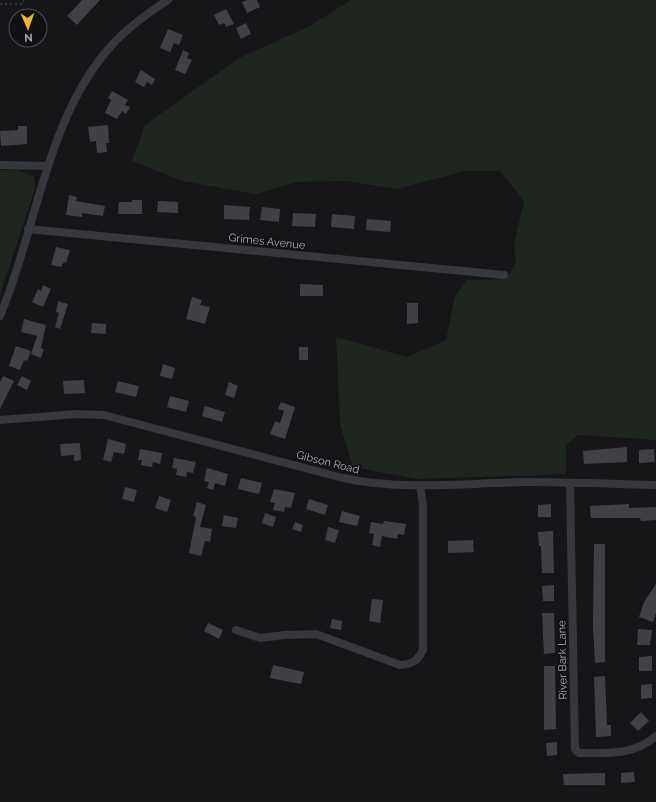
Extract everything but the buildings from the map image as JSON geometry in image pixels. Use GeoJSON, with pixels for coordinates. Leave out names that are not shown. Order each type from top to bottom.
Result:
{"type":"FeatureCollection","features":[{"type":"Feature","properties":{"kind":"street"},"geometry":{"type":"LineString","coordinates":[[0,316],[48,166],[63,126],[78,96],[103,55],[122,35],[146,15],[168,0]]}},
{"type":"Feature","properties":{"kind":"street"},"geometry":{"type":"LineString","coordinates":[[0,165],[48,166]]}},
{"type":"Feature","properties":{"kind":"street","name":"Grimes Avenue"},"geometry":{"type":"LineString","coordinates":[[28,229],[504,275]]}},
{"type":"Feature","properties":{"kind":"street","name":"Gibson Road"},"geometry":{"type":"LineString","coordinates":[[0,420],[77,414],[104,415],[343,478],[375,484],[420,486],[525,482],[656,485]]}},
{"type":"Feature","properties":{"kind":"street","name":"River Bark Lane"},"geometry":{"type":"LineString","coordinates":[[570,483],[575,749],[579,753],[622,753],[640,748],[656,736]]}},
{"type":"Feature","properties":{"kind":"street"},"geometry":{"type":"LineString","coordinates":[[236,630],[260,638],[285,635],[316,634],[400,665],[412,664],[418,659],[423,650],[423,512],[420,486]]}},
{"type":"Feature","properties":{"kind":"path"},"geometry":{"type":"LineString","coordinates":[[0,4],[22,4],[24,0]]}},
{"type":"Feature","properties":{"kind":"shaded area"},"geometry":{"type":"Polygon","coordinates":[[[351,0],[656,0],[656,440],[578,435],[566,445],[566,474],[417,479],[353,467],[340,424],[336,337],[407,357],[446,340],[455,296],[467,280],[506,279],[516,263],[514,245],[524,201],[500,171],[465,171],[397,189],[346,181],[297,182],[256,194],[183,181],[132,161],[145,125],[239,58],[308,27],[351,0]]]}},
{"type":"Feature","properties":{"kind":"shaded area"},"geometry":{"type":"Polygon","coordinates":[[[0,170],[17,170],[34,176],[35,188],[0,295],[0,170]]]}}]}
